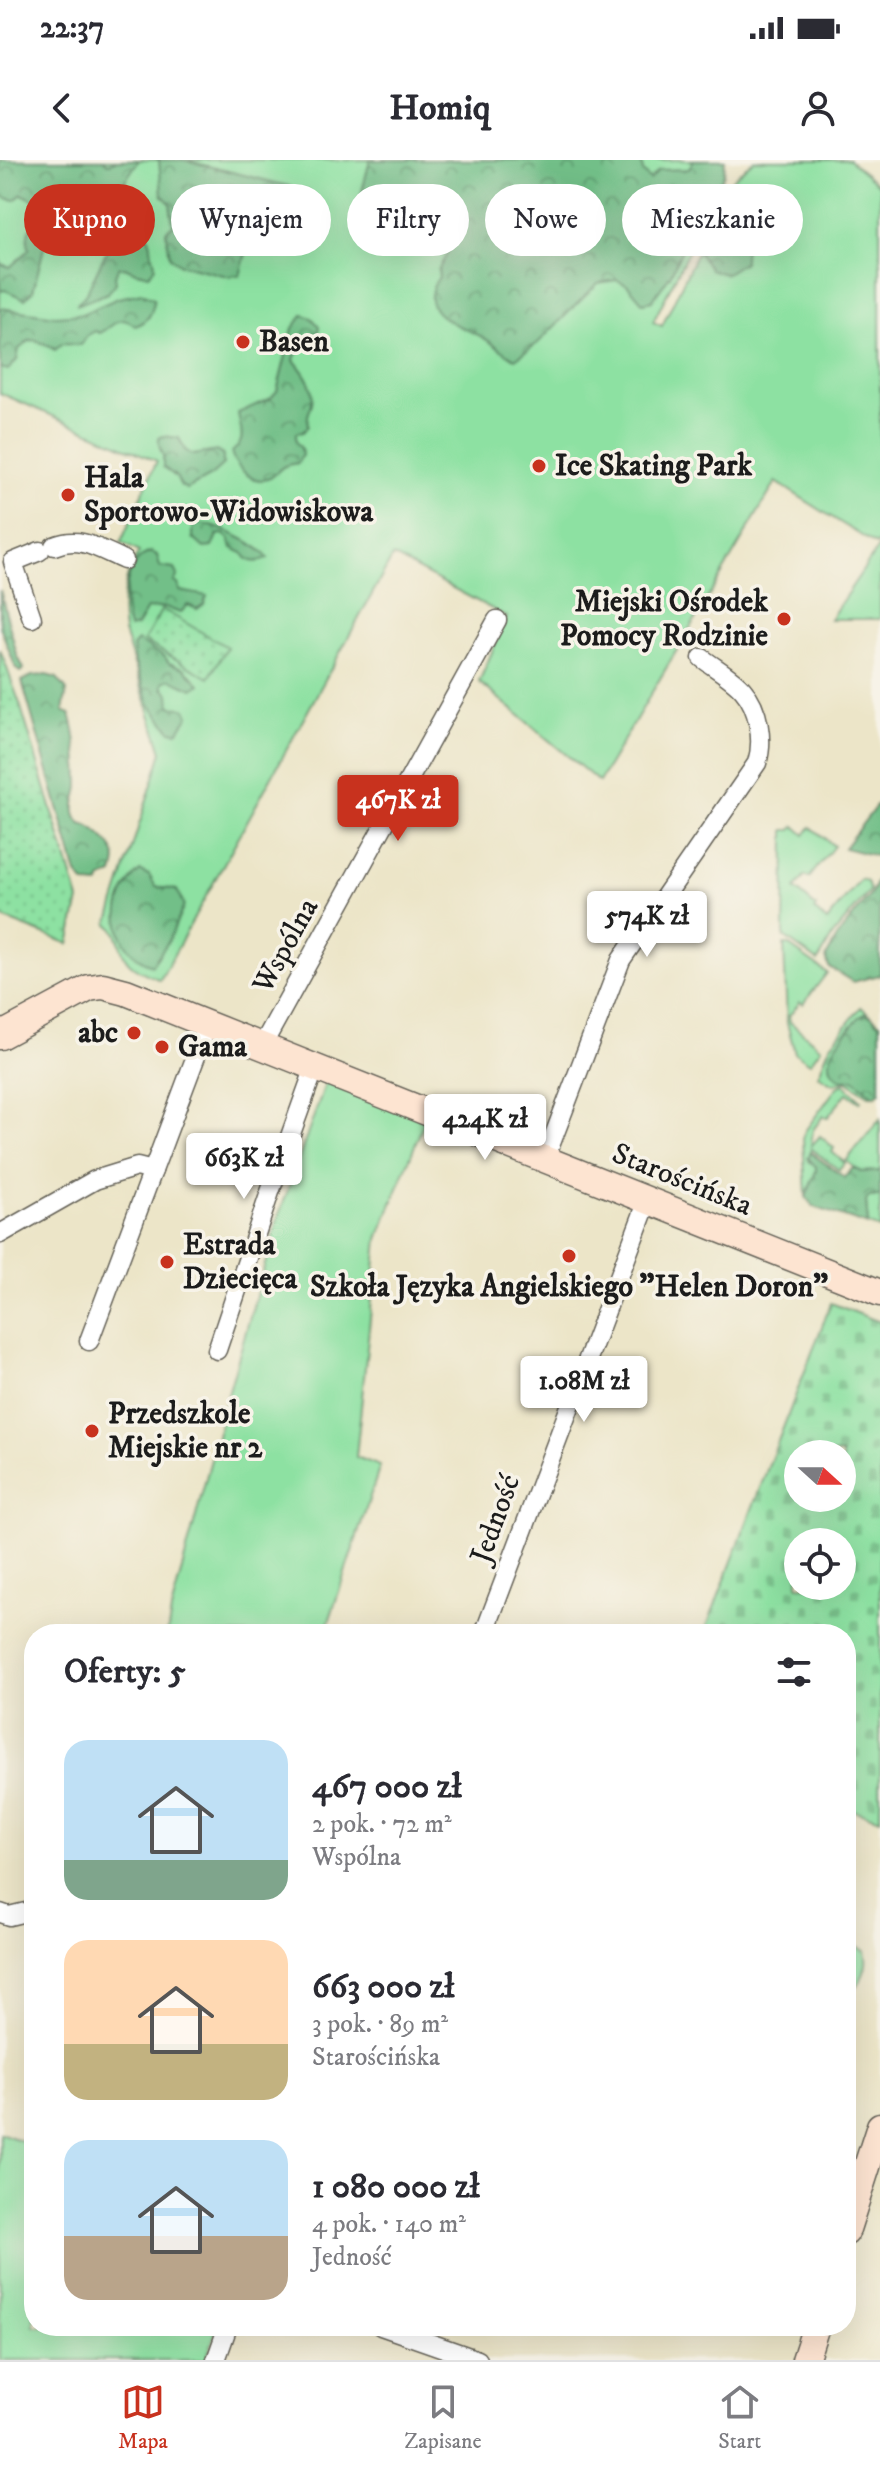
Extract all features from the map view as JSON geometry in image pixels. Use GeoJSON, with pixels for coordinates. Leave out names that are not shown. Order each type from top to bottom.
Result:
{"type":"FeatureCollection","features":[{"type":"Feature","properties":{"kind":"street"},"geometry":{"type":"LineString","coordinates":[[32,618],[13,562],[66,541],[81,542],[124,560]]}},
{"type":"Feature","properties":{"kind":"street","name":"Wspólna"},"geometry":{"type":"LineString","coordinates":[[262,1046],[497,620]]}},
{"type":"Feature","properties":{"kind":"street"},"geometry":{"type":"LineString","coordinates":[[545,1159],[621,960],[757,763],[762,748],[760,730],[744,690],[702,658]]}},
{"type":"Feature","properties":{"kind":"street","name":"Starościńska"},"geometry":{"type":"LineString","coordinates":[[0,1036],[89,988],[103,986],[126,992],[880,1293]]}},
{"type":"Feature","properties":{"kind":"street"},"geometry":{"type":"LineString","coordinates":[[89,1341],[208,1024]]}},
{"type":"Feature","properties":{"kind":"street"},"geometry":{"type":"LineString","coordinates":[[217,1350],[315,1067]]}},
{"type":"Feature","properties":{"kind":"street"},"geometry":{"type":"LineString","coordinates":[[0,1234],[95,1180],[137,1167],[153,1171]]}},
{"type":"Feature","properties":{"kind":"street","name":"Jedność"},"geometry":{"type":"LineString","coordinates":[[488,1624],[648,1200]]}},
{"type":"Feature","properties":{"kind":"street"},"geometry":{"type":"LineString","coordinates":[[0,1913],[9,1916],[24,1912]]}},
{"type":"Feature","properties":{"kind":"street"},"geometry":{"type":"LineString","coordinates":[[856,2201],[880,2126]]}},
{"type":"Feature","properties":{"kind":"street"},"geometry":{"type":"LineString","coordinates":[[216,2360],[224,2336]]}},
{"type":"Feature","properties":{"kind":"street"},"geometry":{"type":"LineString","coordinates":[[410,2336],[478,2360]]}},
{"type":"Feature","properties":{"kind":"street"},"geometry":{"type":"LineString","coordinates":[[805,2360],[813,2336]]}},
{"type":"Feature","properties":{"kind":"green space"},"geometry":{"type":"Polygon","coordinates":[[[0,160],[717,160],[706,184],[622,184],[622,256],[686,256],[653,322],[662,326],[695,256],[803,256],[803,184],[730,184],[754,160],[849,160],[880,186],[880,539],[876,545],[776,482],[599,782],[479,682],[507,617],[393,556],[160,980],[129,963],[108,924],[162,752],[124,632],[122,610],[129,571],[139,552],[121,542],[157,461],[0,393],[0,160]]]}},
{"type":"Feature","properties":{"kind":"green space"},"geometry":{"type":"Polygon","coordinates":[[[0,160],[103,160],[108,164],[117,160],[139,160],[123,184],[77,181],[69,184],[24,184],[24,195],[15,200],[0,193],[0,160]]]}},
{"type":"Feature","properties":{"kind":"green space"},"geometry":{"type":"Polygon","coordinates":[[[159,160],[184,160],[280,184],[171,184],[171,210],[170,203],[162,195],[159,160]]]}},
{"type":"Feature","properties":{"kind":"green space"},"geometry":{"type":"Polygon","coordinates":[[[370,160],[641,160],[643,172],[650,180],[659,170],[689,169],[693,160],[725,160],[719,184],[622,184],[622,256],[679,256],[671,274],[652,301],[643,303],[627,284],[617,280],[598,283],[538,343],[515,359],[482,337],[441,316],[431,300],[439,277],[438,270],[446,256],[469,256],[469,184],[364,184],[370,160]]]}},
{"type":"Feature","properties":{"kind":"green space"},"geometry":{"type":"Polygon","coordinates":[[[752,180],[765,184],[747,184],[752,180]]]}},
{"type":"Feature","properties":{"kind":"green space"},"geometry":{"type":"Polygon","coordinates":[[[171,227],[171,256],[245,256],[240,276],[231,277],[179,264],[170,257],[166,231],[171,227]]]}},
{"type":"Feature","properties":{"kind":"green space"},"geometry":{"type":"Polygon","coordinates":[[[24,254],[42,256],[33,291],[25,299],[5,290],[0,291],[0,259],[1,264],[10,267],[24,254]]]}},
{"type":"Feature","properties":{"kind":"green space"},"geometry":{"type":"Polygon","coordinates":[[[104,256],[153,256],[155,267],[149,275],[125,267],[118,268],[116,283],[108,293],[76,305],[86,294],[104,256]]]}},
{"type":"Feature","properties":{"kind":"green space"},"geometry":{"type":"Polygon","coordinates":[[[700,256],[744,256],[744,262],[725,274],[711,270],[700,256]]]}},
{"type":"Feature","properties":{"kind":"green space"},"geometry":{"type":"Polygon","coordinates":[[[142,293],[154,299],[153,308],[144,322],[135,326],[121,320],[100,333],[95,331],[88,335],[81,345],[62,344],[55,350],[36,340],[29,341],[19,349],[17,360],[8,370],[0,368],[0,308],[56,316],[82,314],[118,298],[142,293]]]}},
{"type":"Feature","properties":{"kind":"green space"},"geometry":{"type":"Polygon","coordinates":[[[303,315],[312,318],[319,326],[318,337],[313,344],[300,349],[294,360],[306,376],[312,394],[308,426],[303,432],[296,433],[302,455],[298,463],[283,467],[270,478],[257,479],[236,464],[231,452],[241,439],[238,413],[271,398],[277,391],[293,328],[303,315]]]}},
{"type":"Feature","properties":{"kind":"green space"},"geometry":{"type":"Polygon","coordinates":[[[159,438],[179,438],[185,450],[193,455],[217,451],[223,455],[223,465],[211,476],[187,489],[163,467],[159,438]]]}},
{"type":"Feature","properties":{"kind":"green space"},"geometry":{"type":"Polygon","coordinates":[[[197,523],[236,535],[268,558],[250,561],[232,548],[223,534],[217,535],[212,547],[204,548],[193,538],[197,523]]]}},
{"type":"Feature","properties":{"kind":"green space"},"geometry":{"type":"Polygon","coordinates":[[[880,545],[880,619],[830,619],[880,545]]]}},
{"type":"Feature","properties":{"kind":"green space"},"geometry":{"type":"Polygon","coordinates":[[[151,552],[157,555],[160,567],[175,569],[178,575],[174,582],[180,591],[207,596],[204,604],[197,609],[188,605],[180,613],[165,607],[147,609],[137,626],[129,628],[125,596],[130,573],[142,557],[151,552]]]}},
{"type":"Feature","properties":{"kind":"green space"},"geometry":{"type":"Polygon","coordinates":[[[0,590],[17,655],[24,669],[20,672],[16,669],[0,626],[0,590]]]}},
{"type":"Feature","properties":{"kind":"green space"},"geometry":{"type":"Polygon","coordinates":[[[162,609],[227,647],[209,678],[144,641],[162,609]]]}},
{"type":"Feature","properties":{"kind":"green space"},"geometry":{"type":"Polygon","coordinates":[[[138,641],[165,657],[169,663],[184,668],[200,684],[193,689],[170,679],[163,682],[170,706],[186,709],[189,716],[178,732],[171,731],[150,705],[135,663],[133,646],[138,641]]]}},
{"type":"Feature","properties":{"kind":"green space"},"geometry":{"type":"Polygon","coordinates":[[[0,649],[20,704],[79,900],[69,944],[0,917],[0,649]]]}},
{"type":"Feature","properties":{"kind":"green space"},"geometry":{"type":"Polygon","coordinates":[[[32,676],[57,678],[67,690],[63,711],[70,714],[78,760],[76,817],[81,824],[101,835],[115,854],[113,874],[102,879],[98,885],[85,884],[77,874],[22,681],[32,676]]]}},
{"type":"Feature","properties":{"kind":"green space"},"geometry":{"type":"Polygon","coordinates":[[[880,801],[880,857],[844,848],[880,801]]]}},
{"type":"Feature","properties":{"kind":"green space"},"geometry":{"type":"Polygon","coordinates":[[[795,826],[805,835],[811,827],[834,846],[809,878],[805,876],[795,889],[816,907],[814,910],[827,921],[861,879],[867,882],[870,891],[833,935],[818,961],[784,937],[785,830],[792,830],[795,826]]]}},
{"type":"Feature","properties":{"kind":"green space"},"geometry":{"type":"Polygon","coordinates":[[[140,871],[149,875],[156,887],[177,890],[184,906],[168,942],[152,965],[128,948],[119,922],[123,895],[140,871]]]}},
{"type":"Feature","properties":{"kind":"green space"},"geometry":{"type":"Polygon","coordinates":[[[879,875],[880,975],[853,982],[829,967],[826,957],[839,934],[871,894],[879,875]]]}},
{"type":"Feature","properties":{"kind":"green space"},"geometry":{"type":"Polygon","coordinates":[[[784,945],[827,973],[803,1004],[800,1002],[789,1016],[790,1022],[821,1048],[810,1063],[795,1053],[787,1023],[784,945]]]}},
{"type":"Feature","properties":{"kind":"green space"},"geometry":{"type":"Polygon","coordinates":[[[861,1007],[880,1023],[880,1092],[871,1096],[847,1081],[833,1084],[818,1075],[830,1046],[861,1007]]]}},
{"type":"Feature","properties":{"kind":"green space"},"geometry":{"type":"Polygon","coordinates":[[[865,1014],[880,1024],[880,1092],[874,1096],[854,1079],[842,1080],[830,1066],[840,1040],[865,1014]]]}},
{"type":"Feature","properties":{"kind":"green space"},"geometry":{"type":"Polygon","coordinates":[[[329,1073],[428,1112],[378,1239],[356,1457],[380,1466],[328,1624],[169,1624],[230,1387],[279,1215],[329,1073]]]}},
{"type":"Feature","properties":{"kind":"green space"},"geometry":{"type":"Polygon","coordinates":[[[844,1084],[860,1102],[847,1093],[813,1130],[811,1146],[820,1136],[845,1163],[839,1170],[811,1149],[809,1161],[816,1171],[806,1197],[805,1131],[837,1087],[844,1084]]]}},
{"type":"Feature","properties":{"kind":"green space"},"geometry":{"type":"Polygon","coordinates":[[[880,1119],[880,1171],[861,1172],[846,1161],[880,1119]]]}},
{"type":"Feature","properties":{"kind":"green space"},"geometry":{"type":"Polygon","coordinates":[[[811,1153],[844,1177],[853,1168],[861,1172],[880,1171],[880,1196],[869,1197],[866,1201],[868,1225],[814,1207],[806,1197],[816,1171],[808,1158],[811,1153]]]}},
{"type":"Feature","properties":{"kind":"green space"},"geometry":{"type":"Polygon","coordinates":[[[880,1196],[880,1229],[868,1225],[866,1201],[869,1197],[880,1196]]]}},
{"type":"Feature","properties":{"kind":"green space"},"geometry":{"type":"Polygon","coordinates":[[[831,1303],[880,1322],[880,1819],[856,1811],[856,1624],[708,1624],[831,1303]]]}},
{"type":"Feature","properties":{"kind":"green space"},"geometry":{"type":"Polygon","coordinates":[[[856,1946],[865,1951],[866,1956],[856,1986],[856,1946]]]}},
{"type":"Feature","properties":{"kind":"green space"},"geometry":{"type":"Polygon","coordinates":[[[0,2133],[24,2141],[24,2336],[214,2336],[206,2360],[0,2360],[0,2133]]]}},
{"type":"Feature","properties":{"kind":"place","name":"Basen"},"geometry":{"type":"Point","coordinates":[243,342]}},
{"type":"Feature","properties":{"kind":"place","name":"Ice Skating Park"},"geometry":{"type":"Point","coordinates":[539,466]}},
{"type":"Feature","properties":{"kind":"place","name":"Hala Sportowo-Widowiskowa"},"geometry":{"type":"Point","coordinates":[68,495]}},
{"type":"Feature","properties":{"kind":"place","name":"Miejski Ośrodek Pomocy Rodzinie"},"geometry":{"type":"Point","coordinates":[784,619]}},
{"type":"Feature","properties":{"kind":"place","name":"abc"},"geometry":{"type":"Point","coordinates":[134,1033]}},
{"type":"Feature","properties":{"kind":"place","name":"Gama"},"geometry":{"type":"Point","coordinates":[162,1047]}},
{"type":"Feature","properties":{"kind":"place","name":"Szkoła Języka Angielskiego \"Helen Doron\""},"geometry":{"type":"Point","coordinates":[569,1256]}},
{"type":"Feature","properties":{"kind":"place","name":"Estrada Dziecięca"},"geometry":{"type":"Point","coordinates":[167,1262]}},
{"type":"Feature","properties":{"kind":"place","name":"Przedszkole Miejskie nr 2"},"geometry":{"type":"Point","coordinates":[92,1431]}}]}
